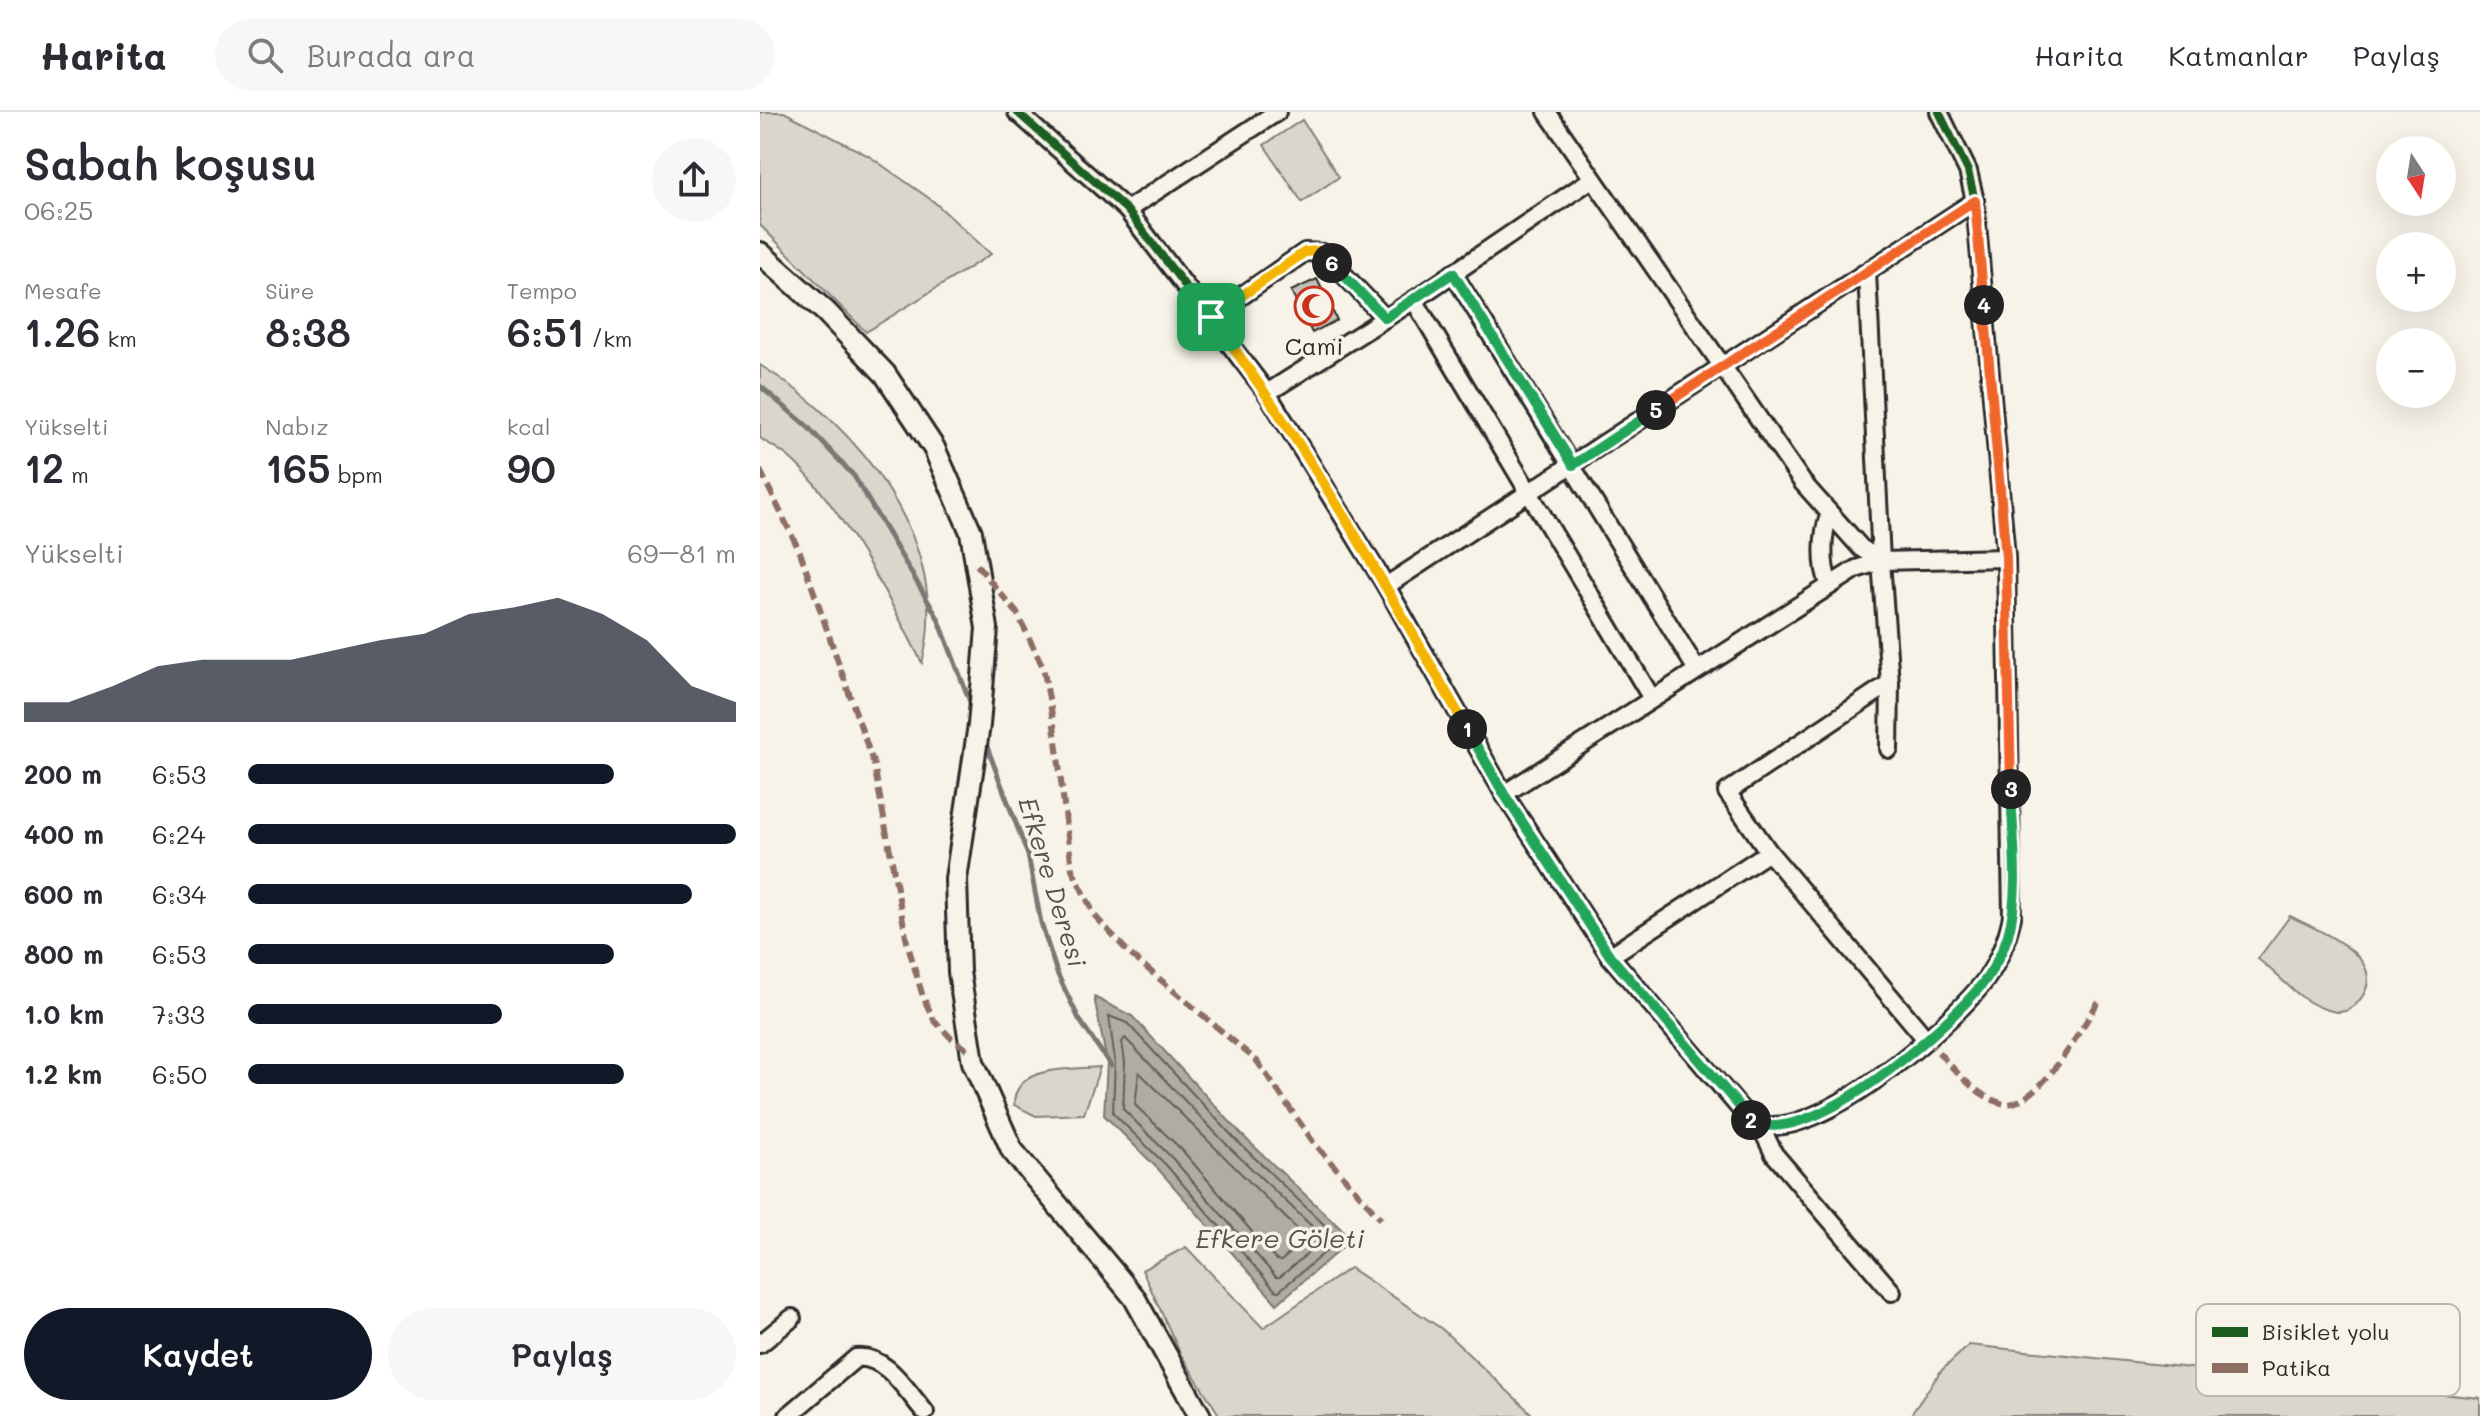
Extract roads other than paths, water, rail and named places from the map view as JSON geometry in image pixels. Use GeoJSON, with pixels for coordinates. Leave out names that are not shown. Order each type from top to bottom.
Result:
{"type":"FeatureCollection","features":[{"type":"Feature","properties":{"kind":"street"},"geometry":{"type":"LineString","coordinates":[[1017,112],[1127,210],[1211,317],[1267,393],[1386,586],[1504,794],[1610,956],[1741,1109],[1761,1127],[1774,1154],[1892,1292]]}},
{"type":"Feature","properties":{"kind":"street"},"geometry":{"type":"LineString","coordinates":[[1127,210],[1277,112]]}},
{"type":"Feature","properties":{"kind":"street"},"geometry":{"type":"LineString","coordinates":[[1547,112],[1829,516],[1861,548],[1881,561]]}},
{"type":"Feature","properties":{"kind":"street"},"geometry":{"type":"LineString","coordinates":[[1761,1127],[1775,1128],[1790,1124],[1844,1100],[1879,1079],[1926,1039],[1986,979],[2001,953],[2012,917],[2006,558],[1975,201],[1964,159],[1939,112]]}},
{"type":"Feature","properties":{"kind":"street"},"geometry":{"type":"LineString","coordinates":[[1267,393],[1414,300],[1592,179]]}},
{"type":"Feature","properties":{"kind":"street"},"geometry":{"type":"LineString","coordinates":[[1386,586],[1975,201]]}},
{"type":"Feature","properties":{"kind":"street"},"geometry":{"type":"LineString","coordinates":[[1211,317],[1305,252],[1314,250],[1323,253],[1385,318]]}},
{"type":"Feature","properties":{"kind":"street"},"geometry":{"type":"LineString","coordinates":[[760,253],[826,312],[885,374],[934,448],[971,532],[987,628],[979,725],[956,879],[959,972],[973,1062],[1012,1150],[1134,1297],[1200,1416]]}},
{"type":"Feature","properties":{"kind":"street"},"geometry":{"type":"LineString","coordinates":[[1867,272],[1890,683],[1889,749]]}},
{"type":"Feature","properties":{"kind":"street"},"geometry":{"type":"LineString","coordinates":[[1453,273],[1697,670]]}},
{"type":"Feature","properties":{"kind":"street"},"geometry":{"type":"LineString","coordinates":[[1414,300],[1651,697]]}},
{"type":"Feature","properties":{"kind":"street"},"geometry":{"type":"LineString","coordinates":[[1829,516],[1825,526],[1824,574],[1829,583]]}},
{"type":"Feature","properties":{"kind":"street"},"geometry":{"type":"LineString","coordinates":[[1504,794],[1829,583],[1881,561],[2006,558]]}},
{"type":"Feature","properties":{"kind":"street"},"geometry":{"type":"LineString","coordinates":[[1890,683],[1727,792],[1769,852],[1926,1039]]}},
{"type":"Feature","properties":{"kind":"street"},"geometry":{"type":"LineString","coordinates":[[1610,956],[1769,852]]}},
{"type":"Feature","properties":{"kind":"street"},"geometry":{"type":"LineString","coordinates":[[760,1344],[792,1318]]}},
{"type":"Feature","properties":{"kind":"street"},"geometry":{"type":"LineString","coordinates":[[788,1416],[856,1358],[866,1357],[880,1361],[925,1412]]}},
{"type":"Feature","properties":{"kind":"water","name":"Efkere Göleti"},"geometry":{"type":"Polygon","coordinates":[[[1094,997],[1132,1016],[1243,1136],[1352,1239],[1277,1304],[1160,1171],[1104,1115],[1107,1062],[1094,997]]]}},
{"type":"Feature","properties":{"kind":"waterway","name":"Efkere Deresi"},"geometry":{"type":"LineString","coordinates":[[760,386],[807,426],[854,476],[938,618],[972,707]]}},
{"type":"Feature","properties":{"kind":"waterway","name":"Efkere Deresi"},"geometry":{"type":"LineString","coordinates":[[984,739],[1028,855],[1041,923],[1057,973],[1079,1019],[1111,1066]]}},
{"type":"Feature","properties":{"kind":"place","name":"Cami"},"geometry":{"type":"Point","coordinates":[1314,306]}}]}
